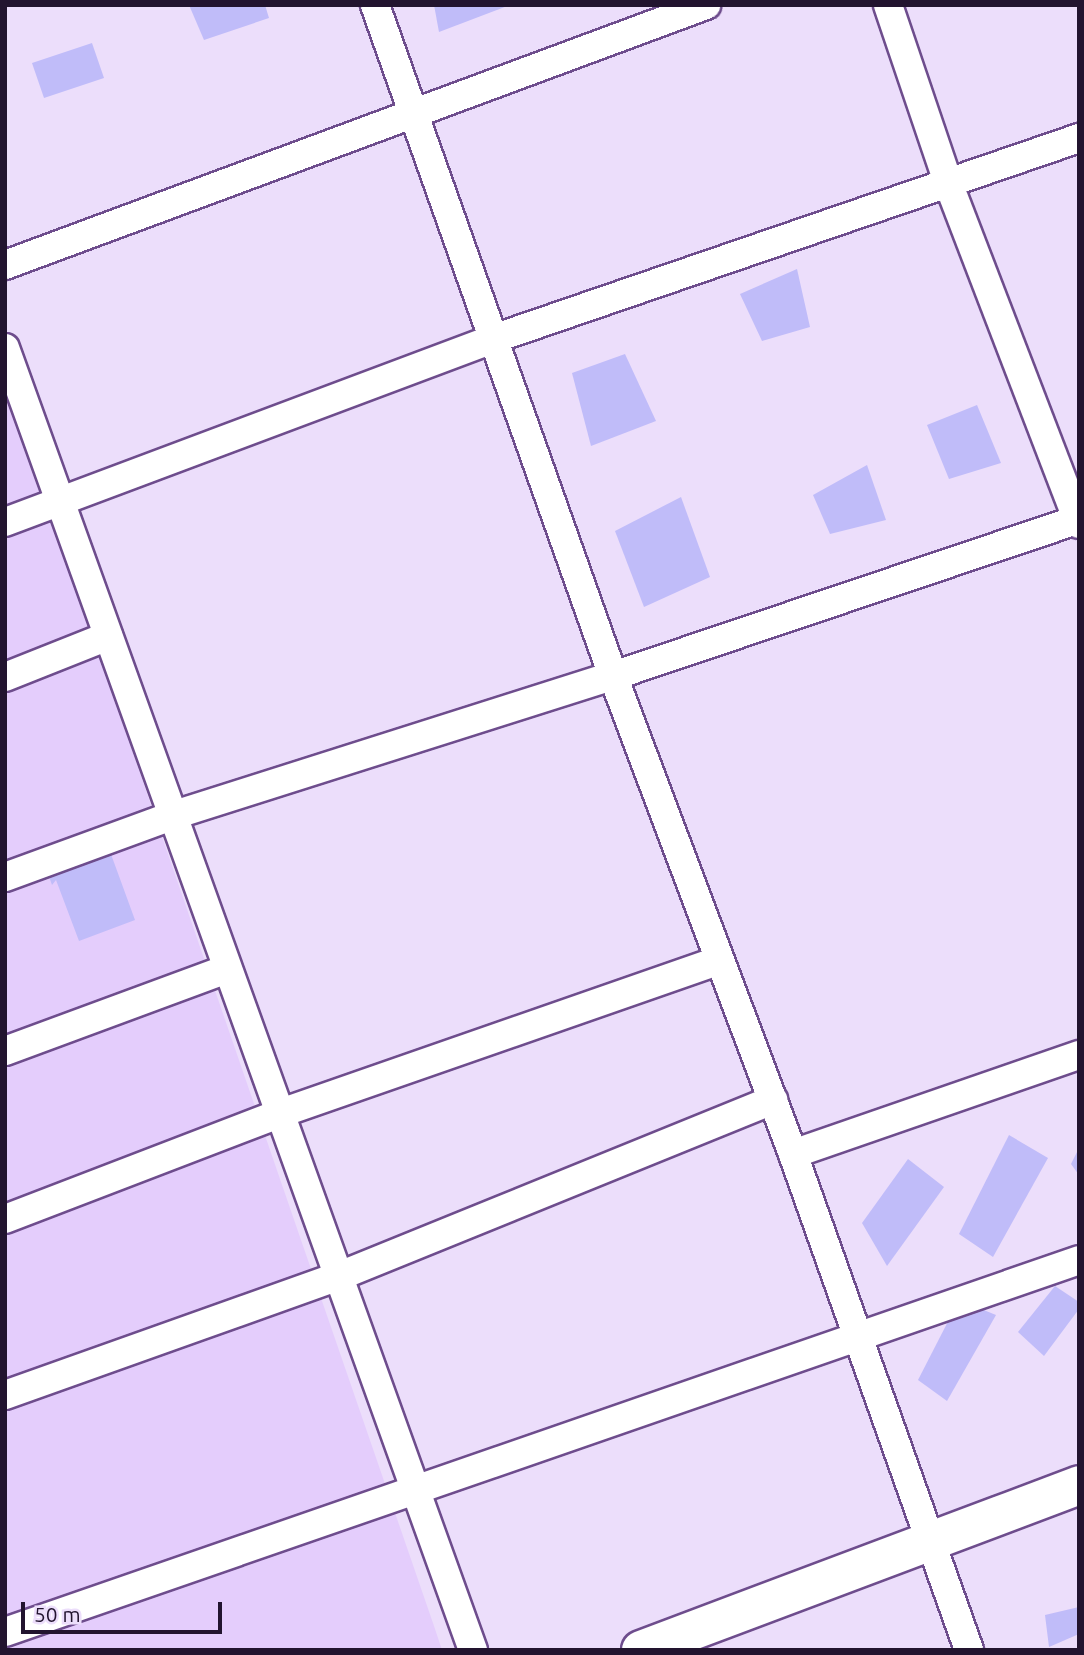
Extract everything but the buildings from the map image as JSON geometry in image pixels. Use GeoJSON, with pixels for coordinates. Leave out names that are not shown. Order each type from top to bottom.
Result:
{"type":"FeatureCollection","features":[{"type":"Feature","properties":{"kind":"main road"},"geometry":{"type":"LineString","coordinates":[[641,1650],[1079,1485]]}},
{"type":"Feature","properties":{"kind":"street"},"geometry":{"type":"LineString","coordinates":[[375,5],[417,114],[493,339],[613,676],[718,961],[793,1154],[969,1650]]}},
{"type":"Feature","properties":{"kind":"street"},"geometry":{"type":"LineString","coordinates":[[5,265],[706,5]]}},
{"type":"Feature","properties":{"kind":"street"},"geometry":{"type":"LineString","coordinates":[[5,877],[174,815],[613,676],[1078,521],[949,185],[888,5]]}},
{"type":"Feature","properties":{"kind":"street"},"geometry":{"type":"LineString","coordinates":[[5,522],[493,339],[949,185],[1079,138]]}},
{"type":"Feature","properties":{"kind":"street"},"geometry":{"type":"LineString","coordinates":[[5,348],[174,815],[412,1488],[474,1650]]}},
{"type":"Feature","properties":{"kind":"street"},"geometry":{"type":"LineString","coordinates":[[5,677],[108,636]]}},
{"type":"Feature","properties":{"kind":"street"},"geometry":{"type":"LineString","coordinates":[[5,1219],[278,1114],[718,961]]}},
{"type":"Feature","properties":{"kind":"street"},"geometry":{"type":"LineString","coordinates":[[5,1051],[227,969]]}},
{"type":"Feature","properties":{"kind":"street"},"geometry":{"type":"LineString","coordinates":[[793,1154],[1079,1055]]}},
{"type":"Feature","properties":{"kind":"street"},"geometry":{"type":"LineString","coordinates":[[5,1395],[337,1277],[773,1100]]}},
{"type":"Feature","properties":{"kind":"street"},"geometry":{"type":"LineString","coordinates":[[5,1632],[412,1488],[1079,1259]]}},
{"type":"Feature","properties":{"kind":"shaded area"},"geometry":{"type":"Polygon","coordinates":[[[5,381],[434,1626],[442,1650],[5,1650],[5,381]]]}}]}
